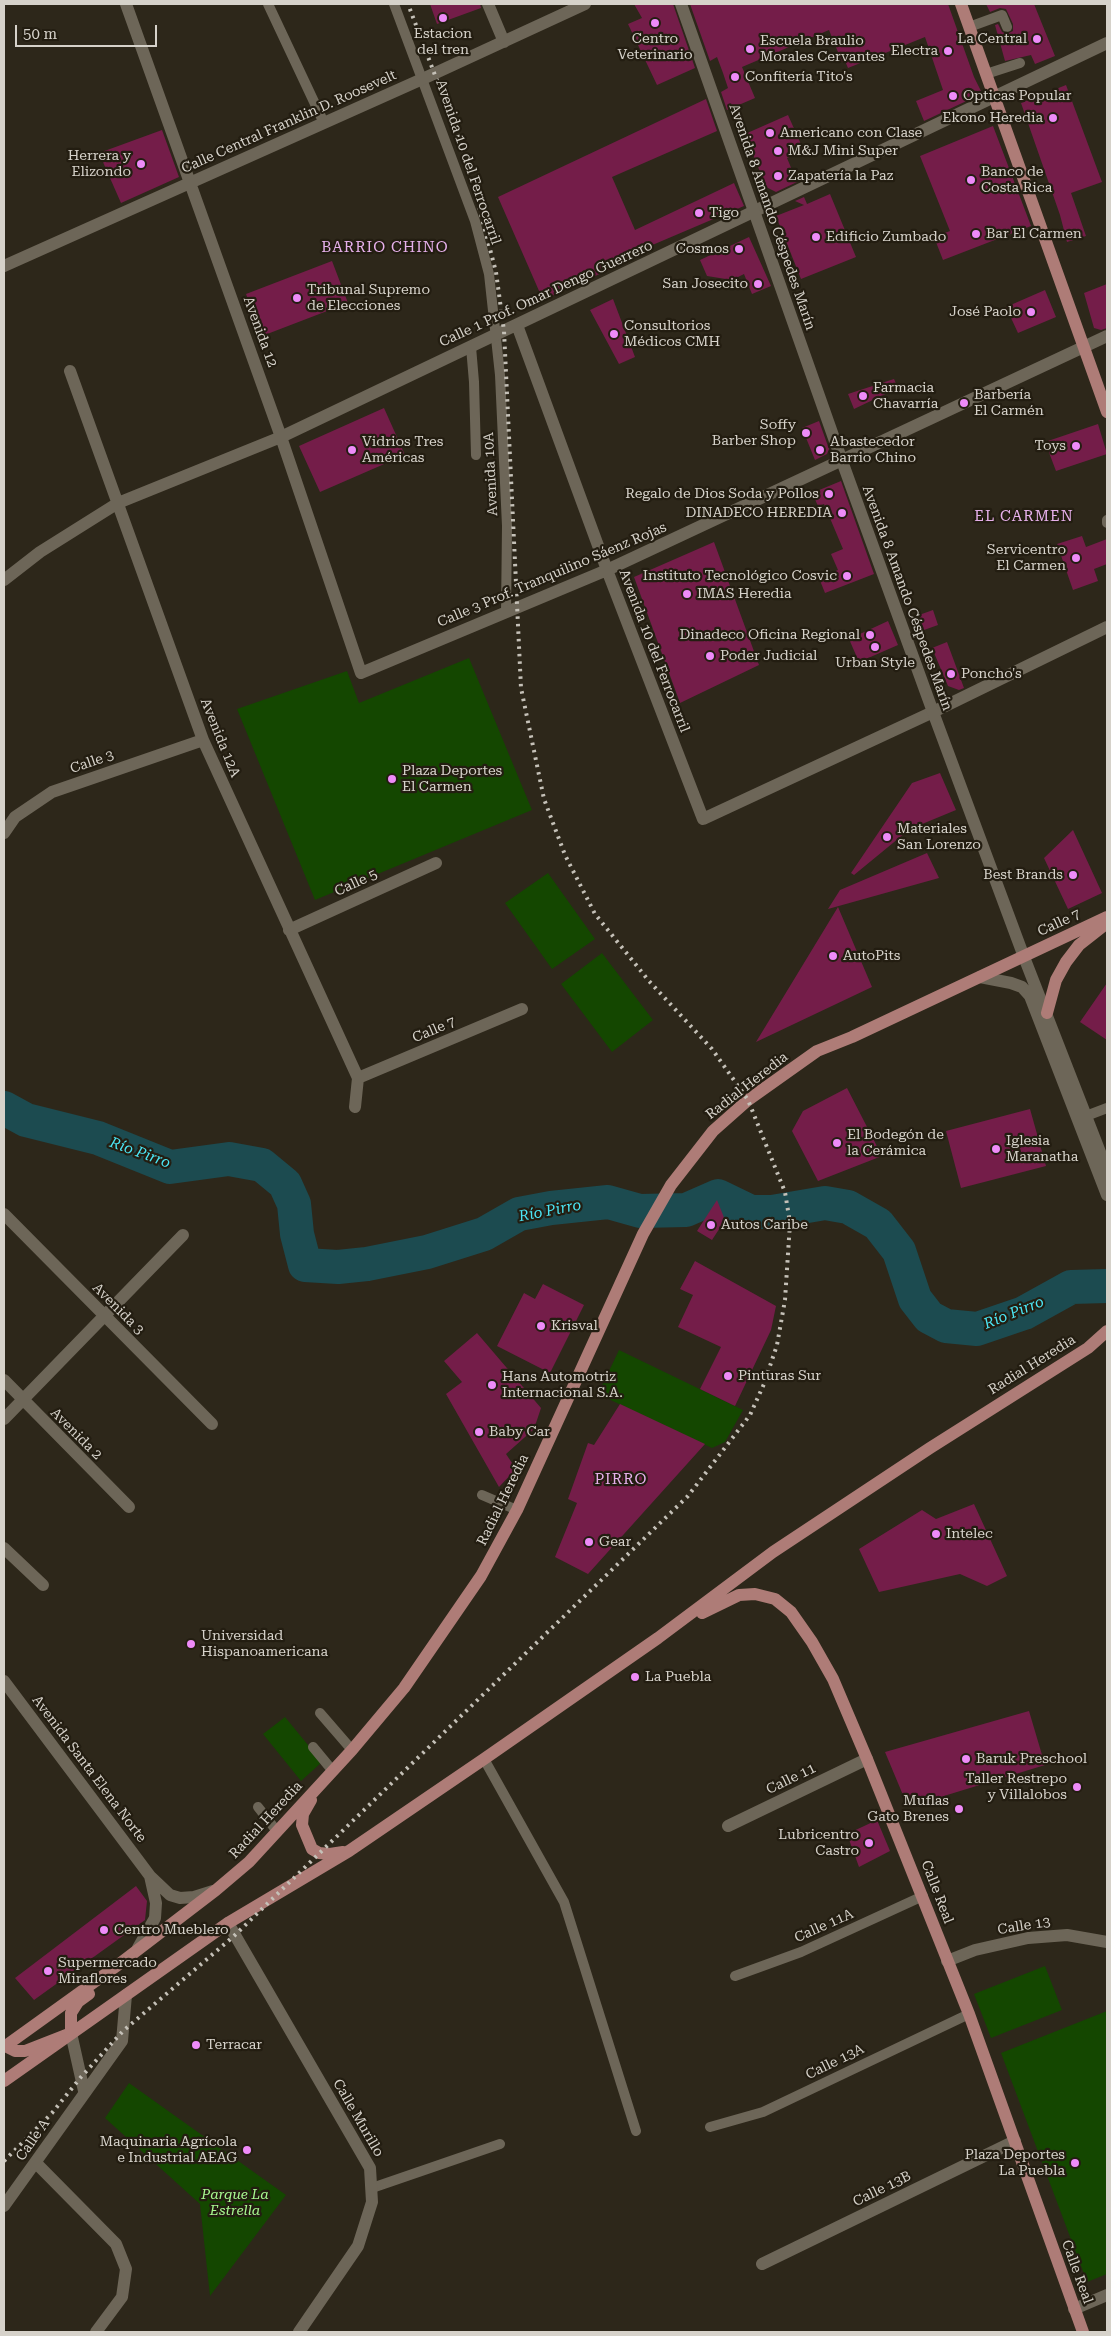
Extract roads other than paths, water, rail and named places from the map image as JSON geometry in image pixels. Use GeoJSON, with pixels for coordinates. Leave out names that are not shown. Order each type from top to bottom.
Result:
{"type":"FeatureCollection","features":[{"type":"Feature","properties":{"kind":"main road"},"geometry":{"type":"LineString","coordinates":[[961,4],[1107,412]]}},
{"type":"Feature","properties":{"kind":"main road","name":"Calle 7"},"geometry":{"type":"LineString","coordinates":[[1024,957],[1107,917]]}},
{"type":"Feature","properties":{"kind":"main road"},"geometry":{"type":"LineString","coordinates":[[1047,1013],[1050,995],[1066,962],[1079,945],[1107,923]]}},
{"type":"Feature","properties":{"kind":"main road","name":"Radial Heredia"},"geometry":{"type":"LineString","coordinates":[[4,2046],[118,1965],[216,1890],[249,1862],[276,1830],[352,1750],[404,1688],[459,1611],[481,1576],[517,1510],[642,1234],[671,1185],[713,1131],[748,1100],[817,1051],[1024,957]]}},
{"type":"Feature","properties":{"kind":"main road","name":"Radial Heredia"},"geometry":{"type":"LineString","coordinates":[[4,2080],[228,1923],[349,1851],[484,1759],[658,1638],[773,1552],[930,1448],[1106,1336]]}},
{"type":"Feature","properties":{"kind":"main road","name":"Calle Real"},"geometry":{"type":"LineString","coordinates":[[658,1638],[724,1601],[739,1595],[755,1594],[775,1599],[791,1612],[812,1642],[833,1679],[868,1759],[923,1896],[969,2014],[1083,2332]]}},
{"type":"Feature","properties":{"kind":"main road"},"geometry":{"type":"LineString","coordinates":[[318,1787],[303,1814],[302,1824],[306,1838],[312,1849],[319,1853],[330,1854],[349,1851]]}},
{"type":"Feature","properties":{"kind":"main road"},"geometry":{"type":"LineString","coordinates":[[4,2046],[16,2051],[25,2051],[71,2033],[71,2013],[78,2002],[193,1918],[216,1890]]}},
{"type":"Feature","properties":{"kind":"street","name":"Avenida 12"},"geometry":{"type":"LineString","coordinates":[[126,4],[281,437],[361,673]]}},
{"type":"Feature","properties":{"kind":"street"},"geometry":{"type":"LineString","coordinates":[[488,4],[504,42]]}},
{"type":"Feature","properties":{"kind":"street","name":"Calle Central Franklin D. Roosevelt"},"geometry":{"type":"LineString","coordinates":[[4,266],[423,79],[585,4]]}},
{"type":"Feature","properties":{"kind":"street","name":"Avenida 8 Amando Céspedes Marín"},"geometry":{"type":"LineString","coordinates":[[681,4],[842,461],[933,712],[1024,957],[1107,1170]]}},
{"type":"Feature","properties":{"kind":"street","name":"Calle 1 Prof. Omar Dengo Guerrero"},"geometry":{"type":"LineString","coordinates":[[4,580],[40,552],[118,502],[281,437],[1107,43]]}},
{"type":"Feature","properties":{"kind":"street","name":"Avenida 10 del Ferrocarril"},"geometry":{"type":"LineString","coordinates":[[517,325],[607,570],[703,819],[933,712]]}},
{"type":"Feature","properties":{"kind":"street","name":"Calle 3 Prof. Tranquilino Sáenz Rojas"},"geometry":{"type":"LineString","coordinates":[[361,673],[607,570],[1107,336]]}},
{"type":"Feature","properties":{"kind":"street","name":"Avenida 12A"},"geometry":{"type":"LineString","coordinates":[[70,371],[203,740],[358,1078]]}},
{"type":"Feature","properties":{"kind":"street"},"geometry":{"type":"LineString","coordinates":[[933,712],[1107,627]]}},
{"type":"Feature","properties":{"kind":"street","name":"Calle 3"},"geometry":{"type":"LineString","coordinates":[[4,833],[15,817],[52,792],[203,740]]}},
{"type":"Feature","properties":{"kind":"street","name":"Calle 5"},"geometry":{"type":"LineString","coordinates":[[289,930],[436,863]]}},
{"type":"Feature","properties":{"kind":"street"},"geometry":{"type":"LineString","coordinates":[[980,977],[1022,987],[1030,996],[1107,1195]]}},
{"type":"Feature","properties":{"kind":"street","name":"Calle 7"},"geometry":{"type":"LineString","coordinates":[[358,1078],[522,1009]]}},
{"type":"Feature","properties":{"kind":"street"},"geometry":{"type":"LineString","coordinates":[[355,1106],[358,1078]]}},
{"type":"Feature","properties":{"kind":"street","name":"Avenida 3"},"geometry":{"type":"LineString","coordinates":[[4,1214],[212,1424]]}},
{"type":"Feature","properties":{"kind":"street"},"geometry":{"type":"LineString","coordinates":[[4,1419],[183,1235]]}},
{"type":"Feature","properties":{"kind":"street","name":"Avenida 2"},"geometry":{"type":"LineString","coordinates":[[4,1380],[129,1508]]}},
{"type":"Feature","properties":{"kind":"street"},"geometry":{"type":"LineString","coordinates":[[4,1548],[43,1585]]}},
{"type":"Feature","properties":{"kind":"street","name":"Avenida Santa Elena Norte"},"geometry":{"type":"LineString","coordinates":[[4,1681],[150,1876],[170,1895],[180,1898],[194,1897],[216,1890]]}},
{"type":"Feature","properties":{"kind":"street","name":"Calle 11"},"geometry":{"type":"LineString","coordinates":[[728,1826],[868,1759]]}},
{"type":"Feature","properties":{"kind":"street","name":"Avenida Santa Elena Norte"},"geometry":{"type":"LineString","coordinates":[[137,1950],[155,1918],[156,1903],[150,1876]]}},
{"type":"Feature","properties":{"kind":"street","name":"Calle Murillo"},"geometry":{"type":"LineString","coordinates":[[228,1923],[370,2168],[372,2202],[358,2246],[299,2332]]}},
{"type":"Feature","properties":{"kind":"street","name":"Calle 13"},"geometry":{"type":"LineString","coordinates":[[947,1960],[975,1950],[1028,1938],[1067,1935],[1107,1942]]}},
{"type":"Feature","properties":{"kind":"street","name":"Calle A"},"geometry":{"type":"LineString","coordinates":[[4,2206],[122,2040],[126,1995]]}},
{"type":"Feature","properties":{"kind":"street"},"geometry":{"type":"LineString","coordinates":[[71,2033],[84,2091]]}},
{"type":"Feature","properties":{"kind":"street","name":"Calle 13B"},"geometry":{"type":"LineString","coordinates":[[762,2264],[1015,2141]]}},
{"type":"Feature","properties":{"kind":"street"},"geometry":{"type":"LineString","coordinates":[[36,2163],[116,2244],[126,2270],[122,2297],[96,2332]]}},
{"type":"Feature","properties":{"kind":"street"},"geometry":{"type":"LineString","coordinates":[[1074,2309],[1107,2295]]}},
{"type":"Feature","properties":{"kind":"lane"},"geometry":{"type":"LineString","coordinates":[[268,4],[324,123]]}},
{"type":"Feature","properties":{"kind":"lane","name":"Avenida 10 del Ferrocarril"},"geometry":{"type":"LineString","coordinates":[[394,4],[475,221],[489,274],[496,334]]}},
{"type":"Feature","properties":{"kind":"lane"},"geometry":{"type":"LineString","coordinates":[[969,27],[1002,15],[1007,27]]}},
{"type":"Feature","properties":{"kind":"lane"},"geometry":{"type":"LineString","coordinates":[[986,74],[1019,61],[1027,81]]}},
{"type":"Feature","properties":{"kind":"lane","name":"Avenida 10A"},"geometry":{"type":"LineString","coordinates":[[496,334],[507,526],[506,612]]}},
{"type":"Feature","properties":{"kind":"lane"},"geometry":{"type":"LineString","coordinates":[[470,347],[474,382],[476,455]]}},
{"type":"Feature","properties":{"kind":"lane"},"geometry":{"type":"LineString","coordinates":[[1086,1116],[1107,1108]]}},
{"type":"Feature","properties":{"kind":"lane"},"geometry":{"type":"LineString","coordinates":[[482,1495],[517,1510]]}},
{"type":"Feature","properties":{"kind":"lane"},"geometry":{"type":"LineString","coordinates":[[320,1713],[352,1750]]}},
{"type":"Feature","properties":{"kind":"lane"},"geometry":{"type":"LineString","coordinates":[[313,1747],[332,1770]]}},
{"type":"Feature","properties":{"kind":"lane"},"geometry":{"type":"LineString","coordinates":[[484,1759],[564,1902],[636,2131]]}},
{"type":"Feature","properties":{"kind":"lane"},"geometry":{"type":"LineString","coordinates":[[258,1807],[276,1830]]}},
{"type":"Feature","properties":{"kind":"lane","name":"Calle 11A"},"geometry":{"type":"LineString","coordinates":[[735,1976],[801,1952],[923,1896]]}},
{"type":"Feature","properties":{"kind":"lane","name":"Calle 13A"},"geometry":{"type":"LineString","coordinates":[[710,2126],[763,2112],[969,2014]]}},
{"type":"Feature","properties":{"kind":"lane"},"geometry":{"type":"LineString","coordinates":[[372,2188],[500,2144]]}},
{"type":"Feature","properties":{"kind":"waterway","name":"Río Pirro"},"geometry":{"type":"LineString","coordinates":[[4,1108],[26,1120],[98,1138],[170,1167],[229,1159],[262,1165],[285,1184],[294,1204],[297,1234],[305,1265],[338,1267],[367,1264],[427,1252],[484,1234],[519,1214],[551,1208],[608,1202],[640,1211],[686,1210],[718,1196],[751,1212],[772,1212],[825,1203],[848,1207],[878,1224],[899,1251],[915,1299],[929,1317],[946,1326],[977,1329],[1024,1313],[1071,1287],[1107,1286]]}},
{"type":"Feature","properties":{"kind":"railway"},"geometry":{"type":"LineString","coordinates":[[4,2161],[52,2113],[81,2077],[123,2031],[234,1936],[688,1496],[750,1415],[764,1384],[777,1345],[785,1300],[790,1223],[785,1192],[748,1100],[712,1049],[649,981],[595,914],[565,855],[544,799],[521,688],[504,331],[496,272],[466,157],[408,4]]}},
{"type":"Feature","properties":{"kind":"place","name":"Estacion del tren"},"geometry":{"type":"Point","coordinates":[443,18]}},
{"type":"Feature","properties":{"kind":"place","name":"Centro Veterinario"},"geometry":{"type":"Point","coordinates":[655,23]}},
{"type":"Feature","properties":{"kind":"place","name":"La Central"},"geometry":{"type":"Point","coordinates":[1037,39]}},
{"type":"Feature","properties":{"kind":"place","name":"Escuela Braulio Morales Cervantes"},"geometry":{"type":"Point","coordinates":[750,49]}},
{"type":"Feature","properties":{"kind":"place","name":"Electra"},"geometry":{"type":"Point","coordinates":[948,51]}},
{"type":"Feature","properties":{"kind":"place","name":"Confitería Tito's"},"geometry":{"type":"Point","coordinates":[735,77]}},
{"type":"Feature","properties":{"kind":"place","name":"Opticas Popular"},"geometry":{"type":"Point","coordinates":[953,96]}},
{"type":"Feature","properties":{"kind":"place","name":"Ekono Heredia"},"geometry":{"type":"Point","coordinates":[1053,118]}},
{"type":"Feature","properties":{"kind":"place","name":"Americano con Clase"},"geometry":{"type":"Point","coordinates":[770,133]}},
{"type":"Feature","properties":{"kind":"place","name":"M&J Mini Super"},"geometry":{"type":"Point","coordinates":[778,151]}},
{"type":"Feature","properties":{"kind":"place","name":"Herrera y Elizondo"},"geometry":{"type":"Point","coordinates":[141,164]}},
{"type":"Feature","properties":{"kind":"place","name":"Zapatería la Paz"},"geometry":{"type":"Point","coordinates":[778,176]}},
{"type":"Feature","properties":{"kind":"place","name":"Banco de Costa Rica"},"geometry":{"type":"Point","coordinates":[971,180]}},
{"type":"Feature","properties":{"kind":"place","name":"Tigo"},"geometry":{"type":"Point","coordinates":[699,213]}},
{"type":"Feature","properties":{"kind":"place","name":"Bar El Carmen"},"geometry":{"type":"Point","coordinates":[976,234]}},
{"type":"Feature","properties":{"kind":"place","name":"Edificio Zumbado"},"geometry":{"type":"Point","coordinates":[816,237]}},
{"type":"Feature","properties":{"kind":"place","name":"Cosmos"},"geometry":{"type":"Point","coordinates":[739,249]}},
{"type":"Feature","properties":{"kind":"place","name":"San Josecito"},"geometry":{"type":"Point","coordinates":[758,284]}},
{"type":"Feature","properties":{"kind":"place","name":"Tribunal Supremo de Elecciones"},"geometry":{"type":"Point","coordinates":[297,298]}},
{"type":"Feature","properties":{"kind":"place","name":"José Paolo"},"geometry":{"type":"Point","coordinates":[1031,312]}},
{"type":"Feature","properties":{"kind":"place","name":"Consultorios Médicos CMH"},"geometry":{"type":"Point","coordinates":[614,334]}},
{"type":"Feature","properties":{"kind":"place","name":"Farmacia Chavarría"},"geometry":{"type":"Point","coordinates":[863,396]}},
{"type":"Feature","properties":{"kind":"place","name":"Barbería El Carmén"},"geometry":{"type":"Point","coordinates":[964,403]}},
{"type":"Feature","properties":{"kind":"place","name":"Soffy Barber Shop"},"geometry":{"type":"Point","coordinates":[806,433]}},
{"type":"Feature","properties":{"kind":"place","name":"Toys"},"geometry":{"type":"Point","coordinates":[1076,446]}},
{"type":"Feature","properties":{"kind":"place","name":"Vidrios Tres Américas"},"geometry":{"type":"Point","coordinates":[352,450]}},
{"type":"Feature","properties":{"kind":"place","name":"Abastecedor Barrio Chino"},"geometry":{"type":"Point","coordinates":[820,450]}},
{"type":"Feature","properties":{"kind":"place","name":"Regalo de Dios Soda y Pollos"},"geometry":{"type":"Point","coordinates":[829,494]}},
{"type":"Feature","properties":{"kind":"place","name":"DINADECO HEREDIA"},"geometry":{"type":"Point","coordinates":[842,513]}},
{"type":"Feature","properties":{"kind":"place","name":"Servicentro El Carmen"},"geometry":{"type":"Point","coordinates":[1076,558]}},
{"type":"Feature","properties":{"kind":"place","name":"Instituto Tecnológico Cosvic"},"geometry":{"type":"Point","coordinates":[847,576]}},
{"type":"Feature","properties":{"kind":"place","name":"IMAS Heredia"},"geometry":{"type":"Point","coordinates":[687,594]}},
{"type":"Feature","properties":{"kind":"place","name":"Dinadeco Oficina Regional"},"geometry":{"type":"Point","coordinates":[870,635]}},
{"type":"Feature","properties":{"kind":"place","name":"Urban Style"},"geometry":{"type":"Point","coordinates":[875,647]}},
{"type":"Feature","properties":{"kind":"place","name":"Poder Judicial"},"geometry":{"type":"Point","coordinates":[710,656]}},
{"type":"Feature","properties":{"kind":"place","name":"Poncho's"},"geometry":{"type":"Point","coordinates":[951,674]}},
{"type":"Feature","properties":{"kind":"place","name":"Plaza Deportes El Carmen"},"geometry":{"type":"Point","coordinates":[392,779]}},
{"type":"Feature","properties":{"kind":"place","name":"Materiales San Lorenzo"},"geometry":{"type":"Point","coordinates":[887,837]}},
{"type":"Feature","properties":{"kind":"place","name":"Best Brands"},"geometry":{"type":"Point","coordinates":[1073,875]}},
{"type":"Feature","properties":{"kind":"place","name":"AutoPits"},"geometry":{"type":"Point","coordinates":[833,956]}},
{"type":"Feature","properties":{"kind":"place","name":"El Bodegón de la Cerámica"},"geometry":{"type":"Point","coordinates":[837,1143]}},
{"type":"Feature","properties":{"kind":"place","name":"Iglesia Maranatha"},"geometry":{"type":"Point","coordinates":[996,1149]}},
{"type":"Feature","properties":{"kind":"place","name":"Autos Caribe"},"geometry":{"type":"Point","coordinates":[711,1225]}},
{"type":"Feature","properties":{"kind":"place","name":"Krisval"},"geometry":{"type":"Point","coordinates":[541,1326]}},
{"type":"Feature","properties":{"kind":"place","name":"Pinturas Sur"},"geometry":{"type":"Point","coordinates":[728,1376]}},
{"type":"Feature","properties":{"kind":"place","name":"Hans Automotriz Internacional S.A."},"geometry":{"type":"Point","coordinates":[492,1385]}},
{"type":"Feature","properties":{"kind":"place","name":"Baby Car"},"geometry":{"type":"Point","coordinates":[479,1432]}},
{"type":"Feature","properties":{"kind":"place","name":"Intelec"},"geometry":{"type":"Point","coordinates":[936,1534]}},
{"type":"Feature","properties":{"kind":"place","name":"Gear"},"geometry":{"type":"Point","coordinates":[589,1542]}},
{"type":"Feature","properties":{"kind":"place","name":"Universidad Hispanoamericana"},"geometry":{"type":"Point","coordinates":[191,1644]}},
{"type":"Feature","properties":{"kind":"place","name":"La Puebla"},"geometry":{"type":"Point","coordinates":[635,1677]}},
{"type":"Feature","properties":{"kind":"place","name":"Baruk Preschool"},"geometry":{"type":"Point","coordinates":[966,1759]}},
{"type":"Feature","properties":{"kind":"place","name":"Taller Restrepo y Villalobos"},"geometry":{"type":"Point","coordinates":[1077,1787]}},
{"type":"Feature","properties":{"kind":"place","name":"Muflas Gato Brenes"},"geometry":{"type":"Point","coordinates":[959,1809]}},
{"type":"Feature","properties":{"kind":"place","name":"Lubricentro Castro"},"geometry":{"type":"Point","coordinates":[869,1843]}},
{"type":"Feature","properties":{"kind":"place","name":"Centro Mueblero"},"geometry":{"type":"Point","coordinates":[104,1930]}},
{"type":"Feature","properties":{"kind":"place","name":"Supermercado Miraflores"},"geometry":{"type":"Point","coordinates":[48,1971]}},
{"type":"Feature","properties":{"kind":"place","name":"Terracar"},"geometry":{"type":"Point","coordinates":[196,2045]}},
{"type":"Feature","properties":{"kind":"place","name":"Maquinaria Agrícola e Industrial AEAG"},"geometry":{"type":"Point","coordinates":[247,2150]}},
{"type":"Feature","properties":{"kind":"place","name":"Plaza Deportes La Puebla"},"geometry":{"type":"Point","coordinates":[1075,2163]}},
{"type":"Feature","properties":{"kind":"district","name":"BARRIO CHINO"},"geometry":{"type":"Point","coordinates":[385,248]}},
{"type":"Feature","properties":{"kind":"district","name":"EL CARMEN"},"geometry":{"type":"Point","coordinates":[1024,517]}},
{"type":"Feature","properties":{"kind":"district","name":"PIRRO"},"geometry":{"type":"Point","coordinates":[621,1480]}},
{"type":"Feature","properties":{"kind":"park label","name":"Parque La Estrella"},"geometry":{"type":"Point","coordinates":[235,2204]}}]}
